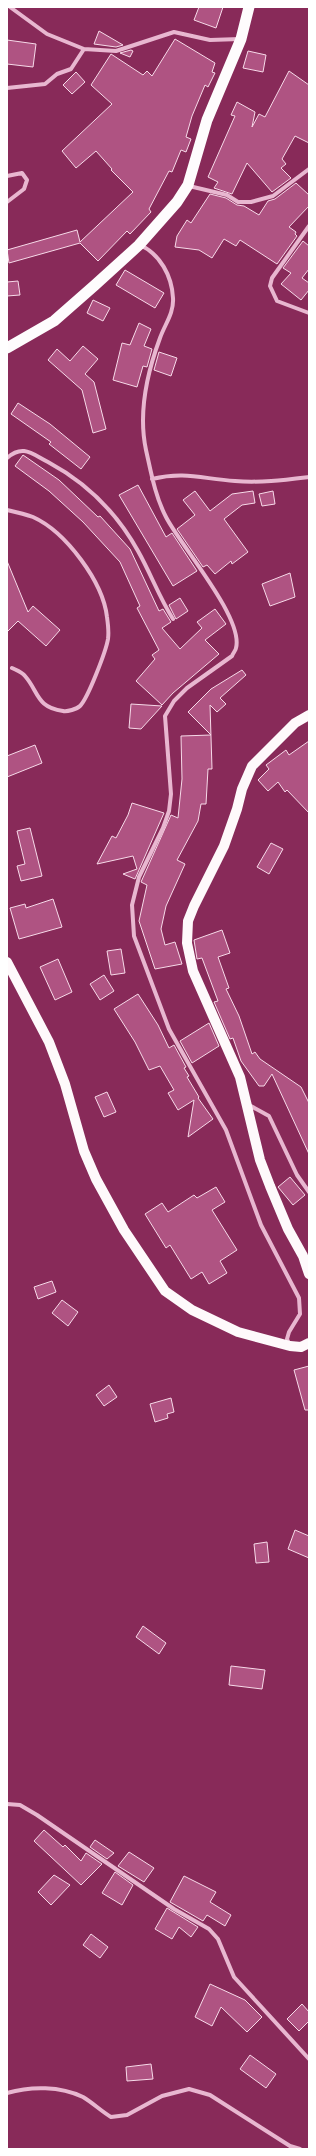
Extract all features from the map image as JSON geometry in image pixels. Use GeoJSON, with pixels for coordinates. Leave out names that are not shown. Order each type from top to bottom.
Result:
{"type":"FeatureCollection","features":[{"type":"Feature","properties":{"kind":"highway"},"geometry":{"type":"LineString","coordinates":[[9,344],[54,321],[139,245],[177,202],[188,186],[207,120],[241,39],[249,7]]}},
{"type":"Feature","properties":{"kind":"main road"},"geometry":{"type":"LineString","coordinates":[[309,715],[295,723],[252,766],[242,789],[238,809],[224,846],[188,921],[187,943],[193,972],[240,1077],[260,1160],[288,1229],[303,1256],[309,1274]]}},
{"type":"Feature","properties":{"kind":"main road"},"geometry":{"type":"LineString","coordinates":[[7,962],[49,1042],[65,1084],[84,1150],[96,1179],[124,1230],[165,1291],[192,1310],[238,1332],[290,1346],[301,1347],[309,1342]]}},
{"type":"Feature","properties":{"kind":"street"},"geometry":{"type":"LineString","coordinates":[[10,7],[47,34],[84,49],[116,51],[174,32],[210,40],[241,39]]}},
{"type":"Feature","properties":{"kind":"street"},"geometry":{"type":"LineString","coordinates":[[7,88],[45,84],[57,74],[71,69],[84,49]]}},
{"type":"Feature","properties":{"kind":"street"},"geometry":{"type":"LineString","coordinates":[[188,186],[227,195],[238,202],[251,202],[273,196],[309,169]]}},
{"type":"Feature","properties":{"kind":"street"},"geometry":{"type":"LineString","coordinates":[[7,176],[22,173],[27,180],[24,189],[7,202]]}},
{"type":"Feature","properties":{"kind":"street"},"geometry":{"type":"LineString","coordinates":[[309,226],[272,278],[270,286],[276,301],[309,313]]}},
{"type":"Feature","properties":{"kind":"street"},"geometry":{"type":"LineString","coordinates":[[139,245],[152,250],[159,259],[171,283],[174,299],[171,315],[163,330],[156,349],[145,395],[143,434],[152,479],[166,517],[217,591],[235,634],[236,648],[232,656],[187,688],[174,701],[165,716],[171,794],[163,828],[139,877],[132,905],[134,936],[169,1029],[226,1130],[261,1225],[299,1298],[300,1314],[288,1336],[290,1346]]}},
{"type":"Feature","properties":{"kind":"street"},"geometry":{"type":"LineString","coordinates":[[7,458],[18,450],[26,450],[67,472],[102,502],[115,515],[128,533],[139,553],[157,594],[173,619]]}},
{"type":"Feature","properties":{"kind":"street"},"geometry":{"type":"LineString","coordinates":[[152,479],[187,474],[235,482],[268,482],[309,477]]}},
{"type":"Feature","properties":{"kind":"street"},"geometry":{"type":"LineString","coordinates":[[7,510],[34,518],[47,525],[63,538],[85,566],[101,593],[107,617],[108,639],[87,697],[79,707],[64,712],[49,707],[37,698],[24,674],[12,668]]}},
{"type":"Feature","properties":{"kind":"street"},"geometry":{"type":"LineString","coordinates":[[247,1104],[270,1116],[298,1174],[309,1192]]}},
{"type":"Feature","properties":{"kind":"street"},"geometry":{"type":"LineString","coordinates":[[7,1804],[20,1805],[37,1815],[174,1909],[209,1929],[218,1939],[234,1977],[309,2059]]}},
{"type":"Feature","properties":{"kind":"street"},"geometry":{"type":"LineString","coordinates":[[7,2092],[19,2089],[57,2089],[72,2092],[85,2098],[111,2117],[127,2115],[162,2096],[189,2089],[210,2095],[290,2146],[300,2149]]}},
{"type":"Feature","properties":{"kind":"building"},"geometry":{"type":"Polygon","coordinates":[[[199,7],[223,7],[216,28],[194,20],[199,7]]]}},
{"type":"Feature","properties":{"kind":"building"},"geometry":{"type":"Polygon","coordinates":[[[99,31],[123,45],[116,47],[94,44],[99,31]]]}},
{"type":"Feature","properties":{"kind":"building"},"geometry":{"type":"Polygon","coordinates":[[[175,39],[215,63],[212,72],[215,73],[208,87],[205,85],[192,116],[186,137],[191,139],[186,152],[181,150],[172,172],[169,171],[149,209],[151,212],[130,234],[127,231],[98,261],[80,243],[9,263],[7,250],[77,230],[80,242],[133,192],[111,170],[112,169],[96,151],[76,168],[62,151],[112,104],[91,85],[111,54],[143,75],[147,71],[152,76],[175,39]]]}},
{"type":"Feature","properties":{"kind":"building"},"geometry":{"type":"Polygon","coordinates":[[[7,40],[36,44],[33,67],[7,64],[7,40]]]}},
{"type":"Feature","properties":{"kind":"building"},"geometry":{"type":"Polygon","coordinates":[[[131,50],[133,51],[130,57],[120,53],[131,50]]]}},
{"type":"Feature","properties":{"kind":"building"},"geometry":{"type":"Polygon","coordinates":[[[248,51],[266,55],[263,72],[243,68],[248,51]]]}},
{"type":"Feature","properties":{"kind":"building"},"geometry":{"type":"Polygon","coordinates":[[[289,71],[309,85],[309,143],[295,136],[282,159],[286,164],[281,168],[291,178],[272,192],[247,163],[232,194],[214,188],[218,182],[208,177],[235,116],[231,115],[237,102],[255,112],[252,127],[259,114],[265,117],[289,71]]]}},
{"type":"Feature","properties":{"kind":"building"},"geometry":{"type":"Polygon","coordinates":[[[76,72],[85,82],[72,94],[63,85],[76,72]]]}},
{"type":"Feature","properties":{"kind":"building"},"geometry":{"type":"Polygon","coordinates":[[[296,183],[309,195],[309,206],[289,227],[296,232],[295,234],[297,236],[277,264],[240,240],[236,246],[224,239],[212,258],[199,250],[175,247],[177,236],[187,220],[191,223],[210,194],[226,198],[259,215],[268,201],[275,199],[296,183]]]}},
{"type":"Feature","properties":{"kind":"building"},"geometry":{"type":"Polygon","coordinates":[[[303,241],[309,246],[309,269],[302,278],[309,283],[309,290],[301,300],[281,284],[291,273],[283,268],[303,241]]]}},
{"type":"Feature","properties":{"kind":"building"},"geometry":{"type":"Polygon","coordinates":[[[125,270],[164,293],[155,308],[116,285],[125,270]]]}},
{"type":"Feature","properties":{"kind":"building"},"geometry":{"type":"Polygon","coordinates":[[[18,281],[20,295],[7,296],[7,282],[18,281]]]}},
{"type":"Feature","properties":{"kind":"building"},"geometry":{"type":"Polygon","coordinates":[[[93,300],[110,308],[103,321],[87,313],[93,300]]]}},
{"type":"Feature","properties":{"kind":"building"},"geometry":{"type":"Polygon","coordinates":[[[139,323],[151,329],[144,346],[152,349],[147,367],[143,366],[137,387],[113,380],[122,343],[130,345],[139,323]]]}},
{"type":"Feature","properties":{"kind":"building"},"geometry":{"type":"Polygon","coordinates":[[[83,346],[98,359],[85,374],[94,382],[106,429],[93,433],[82,390],[48,360],[57,349],[70,361],[83,346]]]}},
{"type":"Feature","properties":{"kind":"building"},"geometry":{"type":"Polygon","coordinates":[[[159,352],[177,358],[171,376],[154,370],[159,352]]]}},
{"type":"Feature","properties":{"kind":"building"},"geometry":{"type":"Polygon","coordinates":[[[18,403],[50,424],[90,457],[81,469],[49,444],[51,442],[11,414],[18,403]]]}},
{"type":"Feature","properties":{"kind":"building"},"geometry":{"type":"Polygon","coordinates":[[[23,455],[59,480],[98,517],[100,516],[130,549],[159,611],[163,609],[171,622],[162,628],[180,649],[202,628],[197,622],[215,609],[226,624],[205,640],[219,654],[173,693],[162,705],[136,681],[155,659],[152,655],[159,650],[137,608],[140,606],[120,562],[83,522],[49,491],[15,466],[23,455]]]}},
{"type":"Feature","properties":{"kind":"building"},"geometry":{"type":"Polygon","coordinates":[[[138,485],[166,537],[172,533],[197,571],[173,586],[119,495],[138,485]]]}},
{"type":"Feature","properties":{"kind":"building"},"geometry":{"type":"Polygon","coordinates":[[[195,491],[210,511],[232,494],[253,491],[255,503],[242,505],[224,519],[248,552],[232,564],[231,561],[215,574],[207,565],[203,567],[177,529],[195,515],[183,500],[195,491]]]}},
{"type":"Feature","properties":{"kind":"building"},"geometry":{"type":"Polygon","coordinates":[[[273,491],[275,504],[262,506],[259,494],[273,491]]]}},
{"type":"Feature","properties":{"kind":"building"},"geometry":{"type":"Polygon","coordinates":[[[7,561],[28,612],[33,606],[60,630],[46,646],[18,621],[7,632],[7,561]]]}},
{"type":"Feature","properties":{"kind":"building"},"geometry":{"type":"Polygon","coordinates":[[[290,573],[295,597],[270,606],[262,584],[290,573]]]}},
{"type":"Feature","properties":{"kind":"building"},"geometry":{"type":"Polygon","coordinates":[[[180,598],[188,611],[176,619],[169,605],[180,598]]]}},
{"type":"Feature","properties":{"kind":"building"},"geometry":{"type":"Polygon","coordinates":[[[242,670],[246,675],[220,698],[226,704],[217,712],[210,705],[211,735],[188,712],[211,689],[242,670]]]}},
{"type":"Feature","properties":{"kind":"building"},"geometry":{"type":"Polygon","coordinates":[[[131,704],[162,706],[141,729],[129,728],[131,704]]]}},
{"type":"Feature","properties":{"kind":"building"},"geometry":{"type":"Polygon","coordinates":[[[211,735],[212,769],[208,769],[206,804],[201,804],[198,821],[177,860],[185,864],[166,906],[161,929],[165,945],[175,942],[182,964],[155,969],[139,921],[147,885],[141,882],[171,815],[178,818],[182,779],[181,736],[211,735]]]}},
{"type":"Feature","properties":{"kind":"building"},"geometry":{"type":"Polygon","coordinates":[[[309,741],[309,813],[287,790],[285,792],[278,782],[268,791],[258,780],[269,769],[266,765],[286,750],[289,755],[309,741]]]}},
{"type":"Feature","properties":{"kind":"building"},"geometry":{"type":"Polygon","coordinates":[[[35,745],[42,763],[7,777],[7,756],[35,745]]]}},
{"type":"Feature","properties":{"kind":"building"},"geometry":{"type":"Polygon","coordinates":[[[132,803],[164,813],[135,879],[123,874],[137,869],[133,856],[97,864],[112,836],[116,838],[128,815],[132,803]]]}},
{"type":"Feature","properties":{"kind":"building"},"geometry":{"type":"Polygon","coordinates":[[[30,828],[42,876],[21,881],[17,866],[25,864],[17,831],[30,828]]]}},
{"type":"Feature","properties":{"kind":"building"},"geometry":{"type":"Polygon","coordinates":[[[271,843],[283,849],[269,874],[257,867],[271,843]]]}},
{"type":"Feature","properties":{"kind":"building"},"geometry":{"type":"Polygon","coordinates":[[[53,899],[62,927],[19,939],[10,908],[25,904],[26,908],[53,899]]]}},
{"type":"Feature","properties":{"kind":"building"},"geometry":{"type":"Polygon","coordinates":[[[222,930],[230,953],[218,957],[229,988],[226,989],[239,1016],[252,1054],[255,1052],[260,1059],[301,1087],[309,1103],[309,1154],[272,1074],[264,1086],[259,1086],[241,1061],[233,1038],[230,1039],[214,1002],[218,1001],[202,958],[197,959],[194,940],[222,930]]]}},
{"type":"Feature","properties":{"kind":"building"},"geometry":{"type":"Polygon","coordinates":[[[121,949],[125,973],[111,975],[107,951],[121,949]]]}},
{"type":"Feature","properties":{"kind":"building"},"geometry":{"type":"Polygon","coordinates":[[[58,959],[72,992],[55,1000],[40,967],[58,959]]]}},
{"type":"Feature","properties":{"kind":"building"},"geometry":{"type":"Polygon","coordinates":[[[104,975],[114,991],[100,1000],[90,984],[104,975]]]}},
{"type":"Feature","properties":{"kind":"building"},"geometry":{"type":"Polygon","coordinates":[[[138,994],[158,1025],[169,1048],[174,1045],[186,1067],[184,1068],[189,1076],[187,1077],[199,1097],[198,1098],[213,1119],[188,1137],[194,1100],[178,1110],[168,1093],[174,1090],[160,1066],[149,1070],[135,1042],[114,1009],[138,994]]]}},
{"type":"Feature","properties":{"kind":"building"},"geometry":{"type":"Polygon","coordinates":[[[209,1023],[219,1046],[192,1063],[180,1041],[209,1023]]]}},
{"type":"Feature","properties":{"kind":"building"},"geometry":{"type":"Polygon","coordinates":[[[107,1092],[116,1112],[104,1117],[95,1097],[107,1092]]]}},
{"type":"Feature","properties":{"kind":"building"},"geometry":{"type":"Polygon","coordinates":[[[290,1177],[305,1195],[293,1205],[278,1187],[290,1177]]]}},
{"type":"Feature","properties":{"kind":"building"},"geometry":{"type":"Polygon","coordinates":[[[216,1187],[225,1202],[212,1210],[237,1250],[220,1261],[227,1273],[209,1284],[202,1272],[191,1279],[170,1245],[166,1248],[145,1214],[162,1203],[168,1212],[194,1195],[197,1198],[216,1187]]]}},
{"type":"Feature","properties":{"kind":"building"},"geometry":{"type":"Polygon","coordinates":[[[52,1281],[56,1292],[38,1299],[34,1287],[52,1281]]]}},
{"type":"Feature","properties":{"kind":"building"},"geometry":{"type":"Polygon","coordinates":[[[62,1300],[78,1312],[68,1326],[52,1313],[62,1300]]]}},
{"type":"Feature","properties":{"kind":"building"},"geometry":{"type":"Polygon","coordinates":[[[309,1366],[309,1410],[305,1410],[294,1370],[309,1366]]]}},
{"type":"Feature","properties":{"kind":"building"},"geometry":{"type":"Polygon","coordinates":[[[109,1385],[117,1397],[104,1406],[96,1395],[109,1385]]]}},
{"type":"Feature","properties":{"kind":"building"},"geometry":{"type":"Polygon","coordinates":[[[171,1398],[174,1412],[167,1414],[168,1418],[155,1422],[150,1404],[171,1398]]]}},
{"type":"Feature","properties":{"kind":"building"},"geometry":{"type":"Polygon","coordinates":[[[295,1530],[309,1536],[309,1558],[288,1549],[295,1530]]]}},
{"type":"Feature","properties":{"kind":"building"},"geometry":{"type":"Polygon","coordinates":[[[267,1542],[269,1562],[256,1563],[254,1544],[267,1542]]]}},
{"type":"Feature","properties":{"kind":"building"},"geometry":{"type":"Polygon","coordinates":[[[143,1626],[166,1643],[159,1654],[136,1637],[143,1626]]]}},
{"type":"Feature","properties":{"kind":"building"},"geometry":{"type":"Polygon","coordinates":[[[231,1666],[265,1670],[262,1689],[229,1685],[231,1666]]]}},
{"type":"Feature","properties":{"kind":"building"},"geometry":{"type":"Polygon","coordinates":[[[44,1830],[63,1847],[65,1845],[81,1861],[86,1853],[102,1864],[81,1885],[34,1841],[44,1830]]]}},
{"type":"Feature","properties":{"kind":"building"},"geometry":{"type":"Polygon","coordinates":[[[95,1840],[114,1853],[107,1859],[90,1847],[95,1840]]]}},
{"type":"Feature","properties":{"kind":"building"},"geometry":{"type":"Polygon","coordinates":[[[129,1852],[154,1868],[144,1882],[118,1866],[129,1852]]]}},
{"type":"Feature","properties":{"kind":"building"},"geometry":{"type":"Polygon","coordinates":[[[115,1872],[133,1885],[122,1905],[102,1893],[115,1872]]]}},
{"type":"Feature","properties":{"kind":"building"},"geometry":{"type":"Polygon","coordinates":[[[54,1875],[70,1885],[51,1905],[38,1892],[54,1875]]]}},
{"type":"Feature","properties":{"kind":"building"},"geometry":{"type":"Polygon","coordinates":[[[184,1876],[216,1892],[210,1902],[231,1915],[225,1926],[207,1915],[203,1921],[170,1902],[184,1876]]]}},
{"type":"Feature","properties":{"kind":"building"},"geometry":{"type":"Polygon","coordinates":[[[167,1908],[198,1927],[191,1937],[179,1927],[172,1939],[155,1929],[167,1908]]]}},
{"type":"Feature","properties":{"kind":"building"},"geometry":{"type":"Polygon","coordinates":[[[91,1934],[108,1947],[100,1958],[83,1945],[91,1934]]]}},
{"type":"Feature","properties":{"kind":"building"},"geometry":{"type":"Polygon","coordinates":[[[210,1984],[245,2000],[262,2017],[247,2032],[221,2007],[212,2026],[195,2017],[210,1984]]]}},
{"type":"Feature","properties":{"kind":"building"},"geometry":{"type":"Polygon","coordinates":[[[302,2004],[309,2012],[309,2021],[299,2031],[287,2019],[302,2004]]]}},
{"type":"Feature","properties":{"kind":"building"},"geometry":{"type":"Polygon","coordinates":[[[250,2055],[276,2074],[266,2088],[240,2069],[250,2055]]]}},
{"type":"Feature","properties":{"kind":"building"},"geometry":{"type":"Polygon","coordinates":[[[151,2064],[153,2079],[127,2081],[126,2067],[151,2064]]]}}]}
